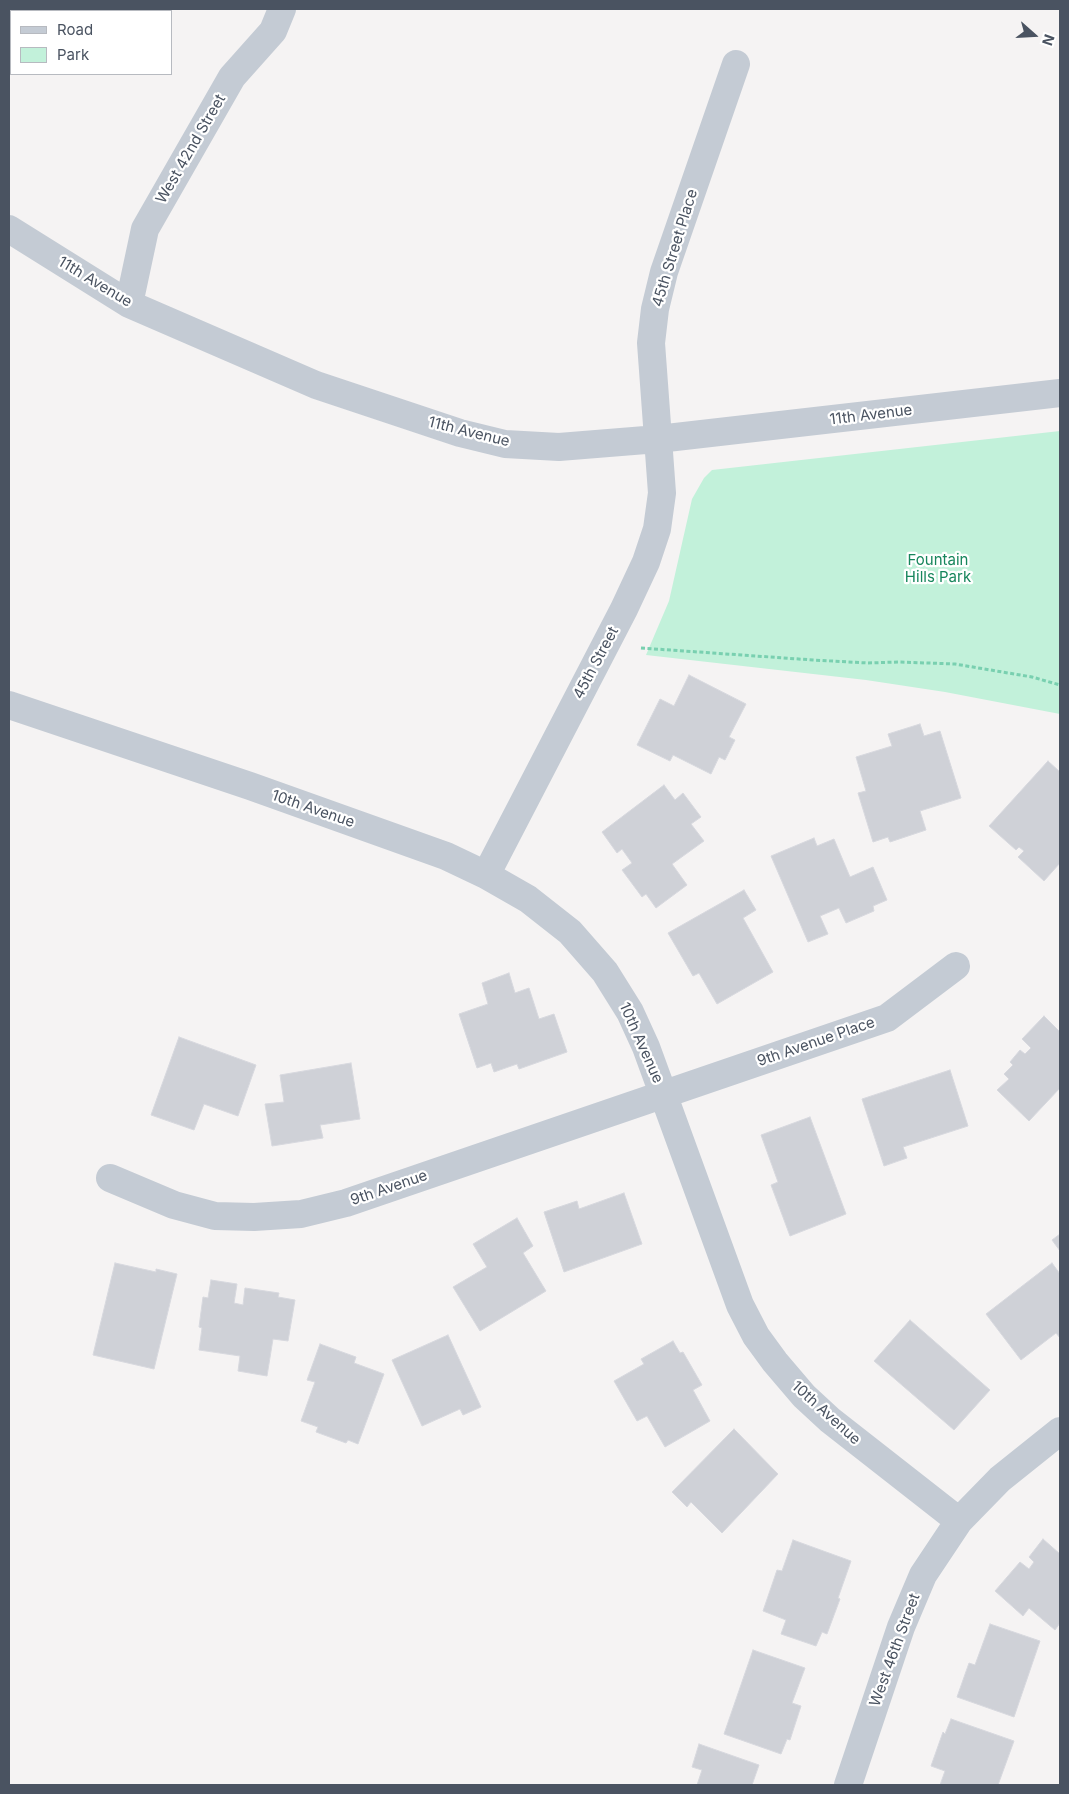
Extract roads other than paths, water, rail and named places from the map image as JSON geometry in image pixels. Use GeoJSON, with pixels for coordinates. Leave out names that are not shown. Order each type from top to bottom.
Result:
{"type":"FeatureCollection","features":[{"type":"Feature","properties":{"kind":"street","name":"West 42nd Street"},"geometry":{"type":"LineString","coordinates":[[129,304],[145,229],[232,77],[273,31],[282,9]]}},
{"type":"Feature","properties":{"kind":"street","name":"45th Street Place"},"geometry":{"type":"LineString","coordinates":[[658,439],[651,343],[655,309],[664,272],[736,64]]}},
{"type":"Feature","properties":{"kind":"street","name":"11th Avenue"},"geometry":{"type":"LineString","coordinates":[[9,229],[129,304],[316,385],[460,432],[506,444],[559,447],[658,439],[1060,393]]}},
{"type":"Feature","properties":{"kind":"street","name":"45th Street"},"geometry":{"type":"LineString","coordinates":[[486,874],[624,609],[646,562],[657,529],[662,494],[658,439]]}},
{"type":"Feature","properties":{"kind":"street","name":"10th Avenue"},"geometry":{"type":"LineString","coordinates":[[9,705],[250,786],[446,856],[486,874],[528,899],[570,932],[605,972],[630,1012],[646,1047],[740,1305],[756,1336],[774,1362],[804,1396],[830,1420],[959,1522]]}},
{"type":"Feature","properties":{"kind":"street","name":"9th Avenue Place"},"geometry":{"type":"LineString","coordinates":[[663,1094],[887,1018],[956,966]]}},
{"type":"Feature","properties":{"kind":"street","name":"9th Avenue"},"geometry":{"type":"LineString","coordinates":[[110,1178],[174,1204],[215,1216],[254,1218],[301,1214],[346,1203],[663,1094]]}},
{"type":"Feature","properties":{"kind":"street","name":"West 46th Street"},"geometry":{"type":"LineString","coordinates":[[848,1785],[901,1626],[923,1575],[959,1522],[1000,1478],[1060,1431]]}},
{"type":"Feature","properties":{"kind":"park label","name":"Fountain Hills Park"},"geometry":{"type":"Point","coordinates":[938,568]}}]}
